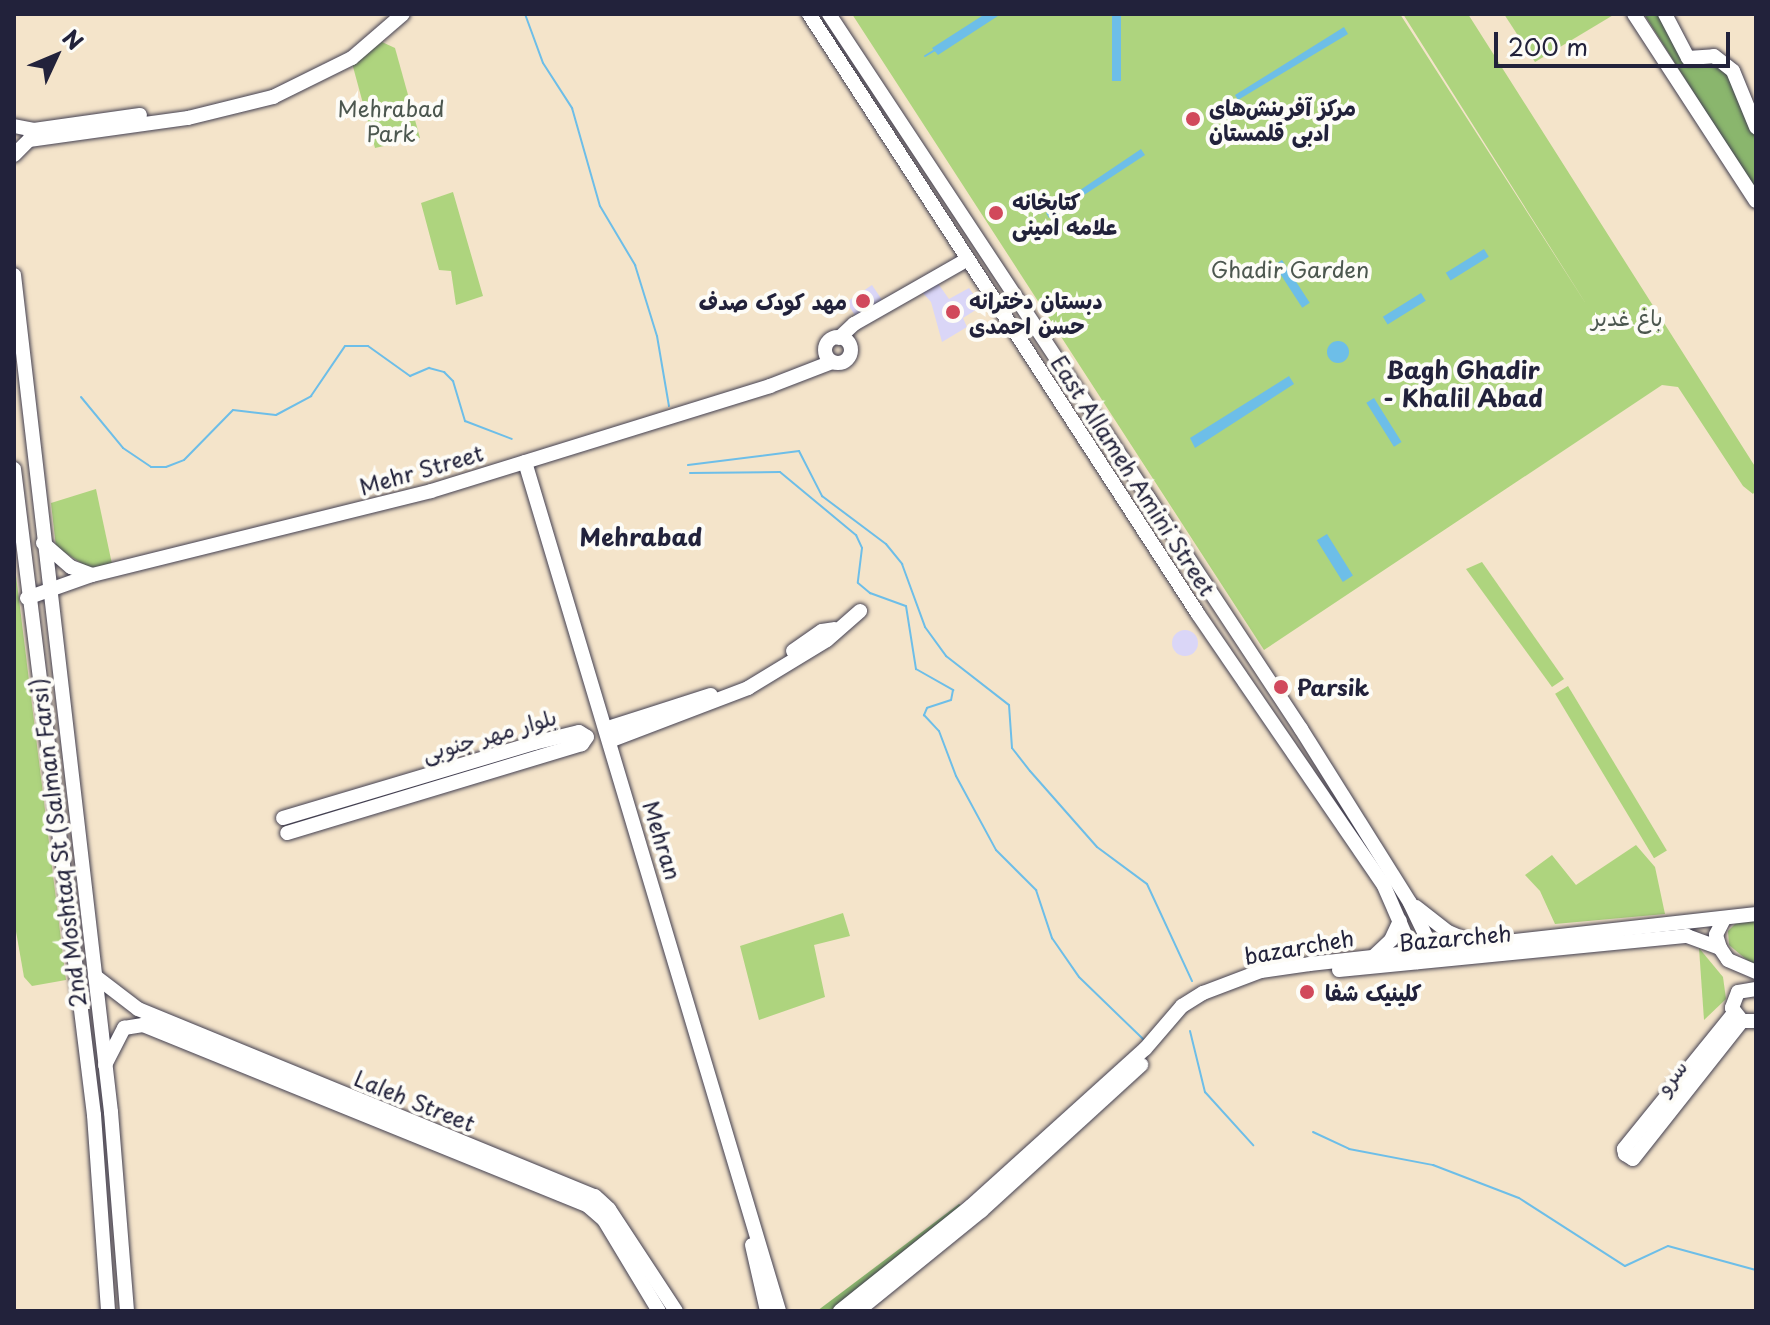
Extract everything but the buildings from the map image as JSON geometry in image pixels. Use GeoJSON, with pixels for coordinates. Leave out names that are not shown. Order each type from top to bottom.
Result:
{"type":"FeatureCollection","features":[{"type":"Feature","properties":{"kind":"main road"},"geometry":{"type":"LineString","coordinates":[[24,132],[186,109],[246,95],[320,67],[368,37],[391,14]]}},
{"type":"Feature","properties":{"kind":"main road"},"geometry":{"type":"LineString","coordinates":[[24,132],[188,118],[273,97],[352,58],[403,14]]}},
{"type":"Feature","properties":{"kind":"main road","name":"East Allameh Amini Street"},"geometry":{"type":"LineString","coordinates":[[809,14],[1068,413],[1378,866],[1409,900],[1432,949]]}},
{"type":"Feature","properties":{"kind":"main road","name":"East Allameh Amini Street"},"geometry":{"type":"LineString","coordinates":[[829,14],[997,276],[1085,402],[1378,866],[1413,953]]}},
{"type":"Feature","properties":{"kind":"main road"},"geometry":{"type":"LineString","coordinates":[[1634,14],[1756,201]]}},
{"type":"Feature","properties":{"kind":"main road"},"geometry":{"type":"LineString","coordinates":[[1665,14],[1688,58],[1714,56],[1733,71],[1756,127]]}},
{"type":"Feature","properties":{"kind":"main road"},"geometry":{"type":"LineString","coordinates":[[14,155],[24,132]]}},
{"type":"Feature","properties":{"kind":"main road"},"geometry":{"type":"LineString","coordinates":[[844,340],[848,358],[828,356],[830,340],[844,340],[872,315],[968,259]]}},
{"type":"Feature","properties":{"kind":"main road","name":"2nd Moshtaq St (Salman Farsi)"},"geometry":{"type":"LineString","coordinates":[[14,275],[105,1065],[127,1311]]}},
{"type":"Feature","properties":{"kind":"main road","name":"Mehr Street"},"geometry":{"type":"LineString","coordinates":[[27,598],[49,594],[92,575],[384,504],[525,462],[803,374],[828,356]]}},
{"type":"Feature","properties":{"kind":"main road"},"geometry":{"type":"LineString","coordinates":[[1068,413],[1085,402]]}},
{"type":"Feature","properties":{"kind":"main road","name":"Mehran"},"geometry":{"type":"LineString","coordinates":[[525,462],[610,734],[752,1233]]}},
{"type":"Feature","properties":{"kind":"main road","name":"2nd Moshtaq St (Salman Farsi)"},"geometry":{"type":"LineString","coordinates":[[14,469],[27,598],[94,1115],[108,1311]]}},
{"type":"Feature","properties":{"kind":"main road"},"geometry":{"type":"LineString","coordinates":[[43,543],[71,567],[92,575]]}},
{"type":"Feature","properties":{"kind":"main road"},"geometry":{"type":"LineString","coordinates":[[610,734],[745,681],[822,631],[834,629],[860,611]]}},
{"type":"Feature","properties":{"kind":"main road","name":"بلوار مهر جنوبی"},"geometry":{"type":"LineString","coordinates":[[579,732],[587,737],[582,744],[285,826],[534,743],[579,732]]}},
{"type":"Feature","properties":{"kind":"main road"},"geometry":{"type":"LineString","coordinates":[[1409,900],[1448,932],[1480,946]]}},
{"type":"Feature","properties":{"kind":"main road","name":"Bazarcheh"},"geometry":{"type":"LineString","coordinates":[[1480,946],[1756,914]]}},
{"type":"Feature","properties":{"kind":"main road"},"geometry":{"type":"LineString","coordinates":[[1724,919],[1716,935],[1741,1014]]}},
{"type":"Feature","properties":{"kind":"main road"},"geometry":{"type":"LineString","coordinates":[[1373,957],[1391,940],[1400,921]]}},
{"type":"Feature","properties":{"kind":"main road","name":"Bazarcheh"},"geometry":{"type":"LineString","coordinates":[[1432,949],[1687,936],[1756,972]]}},
{"type":"Feature","properties":{"kind":"main road","name":"bazarcheh"},"geometry":{"type":"LineString","coordinates":[[1026,1164],[1194,998],[1261,971],[1432,949],[1480,946]]}},
{"type":"Feature","properties":{"kind":"main road","name":"Bazarcheh"},"geometry":{"type":"LineString","coordinates":[[858,1311],[1148,1058],[1181,1018],[1209,1000],[1262,979],[1413,953]]}},
{"type":"Feature","properties":{"kind":"main road","name":"Laleh Street"},"geometry":{"type":"LineString","coordinates":[[95,976],[138,1009],[181,1033],[604,1202],[676,1311]]}},
{"type":"Feature","properties":{"kind":"main road"},"geometry":{"type":"LineString","coordinates":[[1741,1014],[1743,989],[1756,989]]}},
{"type":"Feature","properties":{"kind":"main road","name":"سرو"},"geometry":{"type":"LineString","coordinates":[[1628,1154],[1741,1014]]}},
{"type":"Feature","properties":{"kind":"main road","name":"Laleh Street"},"geometry":{"type":"LineString","coordinates":[[105,1065],[120,1033],[131,1025],[181,1033]]}},
{"type":"Feature","properties":{"kind":"main road","name":"Laleh Street"},"geometry":{"type":"LineString","coordinates":[[408,1126],[597,1212],[659,1311]]}},
{"type":"Feature","properties":{"kind":"main road","name":"Bazarcheh"},"geometry":{"type":"LineString","coordinates":[[840,1311],[1013,1176]]}},
{"type":"Feature","properties":{"kind":"main road"},"geometry":{"type":"LineString","coordinates":[[752,1233],[767,1311]]}},
{"type":"Feature","properties":{"kind":"main road"},"geometry":{"type":"LineString","coordinates":[[752,1233],[779,1311]]}},
{"type":"Feature","properties":{"kind":"shaded area","name":"دبستان دخترانه حسن احمدی"},"geometry":{"type":"Polygon","coordinates":[[[937,282],[949,299],[969,288],[982,306],[963,318],[967,327],[942,342],[931,302],[921,291],[937,282]]]}},
{"type":"Feature","properties":{"kind":"shaded area","name":"مهد کودک صدف"},"geometry":{"type":"Polygon","coordinates":[[[872,285],[882,300],[856,317],[846,302],[872,285]]]}},
{"type":"Feature","properties":{"kind":"shaded area"},"geometry":{"type":"Polygon","coordinates":[[[1185,630],[1194,634],[1198,643],[1194,652],[1185,656],[1176,652],[1172,643],[1176,634],[1185,630]]]}},
{"type":"Feature","properties":{"kind":"green space","name":"Ghadir Garden"},"geometry":{"type":"Polygon","coordinates":[[[852,14],[1400,14],[1588,307],[1403,14],[1468,14],[1756,468],[1756,490],[1753,494],[1743,486],[1678,387],[1662,385],[1264,650],[852,14]]]}},
{"type":"Feature","properties":{"kind":"green space"},"geometry":{"type":"Polygon","coordinates":[[[1504,14],[1615,14],[1535,62],[1504,14]]]}},
{"type":"Feature","properties":{"kind":"green space"},"geometry":{"type":"Polygon","coordinates":[[[1644,14],[1658,14],[1688,64],[1713,63],[1728,73],[1756,140],[1756,191],[1644,14]]]}},
{"type":"Feature","properties":{"kind":"green space","name":"Mehrabad Park"},"geometry":{"type":"Polygon","coordinates":[[[382,42],[395,48],[420,138],[375,148],[352,63],[382,42]]]}},
{"type":"Feature","properties":{"kind":"green space"},"geometry":{"type":"Polygon","coordinates":[[[453,192],[483,296],[456,305],[451,271],[439,270],[421,203],[453,192]]]}},
{"type":"Feature","properties":{"kind":"green space"},"geometry":{"type":"Polygon","coordinates":[[[96,489],[112,564],[89,568],[56,547],[51,503],[96,489]]]}},
{"type":"Feature","properties":{"kind":"green space"},"geometry":{"type":"Polygon","coordinates":[[[14,559],[66,980],[32,986],[24,977],[14,920],[14,559]]]}},
{"type":"Feature","properties":{"kind":"green space"},"geometry":{"type":"Polygon","coordinates":[[[1482,562],[1564,679],[1552,687],[1466,569],[1482,562]]]}},
{"type":"Feature","properties":{"kind":"green space"},"geometry":{"type":"Polygon","coordinates":[[[1568,686],[1667,851],[1654,858],[1555,694],[1568,686]]]}},
{"type":"Feature","properties":{"kind":"green space"},"geometry":{"type":"Polygon","coordinates":[[[1636,845],[1655,867],[1665,914],[1555,924],[1540,891],[1525,875],[1552,855],[1576,885],[1636,845]]]}},
{"type":"Feature","properties":{"kind":"green space"},"geometry":{"type":"Polygon","coordinates":[[[843,913],[850,936],[814,945],[825,997],[759,1020],[740,946],[843,913]]]}},
{"type":"Feature","properties":{"kind":"green space"},"geometry":{"type":"Polygon","coordinates":[[[1756,919],[1756,965],[1753,965],[1729,945],[1728,931],[1736,923],[1756,919]]]}},
{"type":"Feature","properties":{"kind":"green space"},"geometry":{"type":"Polygon","coordinates":[[[1699,948],[1723,977],[1726,999],[1704,1020],[1699,948]]]}},
{"type":"Feature","properties":{"kind":"green space"},"geometry":{"type":"Polygon","coordinates":[[[959,1204],[966,1208],[834,1311],[817,1311],[959,1204]]]}},
{"type":"Feature","properties":{"kind":"water"},"geometry":{"type":"Polygon","coordinates":[[[985,14],[1001,14],[938,55],[932,48],[985,14]]]}},
{"type":"Feature","properties":{"kind":"water"},"geometry":{"type":"Polygon","coordinates":[[[1112,14],[1121,14],[1121,81],[1112,81],[1112,14]]]}},
{"type":"Feature","properties":{"kind":"water"},"geometry":{"type":"Polygon","coordinates":[[[1344,27],[1348,34],[1238,100],[1235,95],[1344,27]]]}},
{"type":"Feature","properties":{"kind":"water"},"geometry":{"type":"Polygon","coordinates":[[[1141,149],[1145,155],[1049,218],[1046,213],[1141,149]]]}},
{"type":"Feature","properties":{"kind":"water"},"geometry":{"type":"Polygon","coordinates":[[[1484,249],[1489,257],[1451,280],[1446,273],[1484,249]]]}},
{"type":"Feature","properties":{"kind":"water"},"geometry":{"type":"Polygon","coordinates":[[[1282,260],[1310,303],[1302,308],[1274,265],[1282,260]]]}},
{"type":"Feature","properties":{"kind":"water"},"geometry":{"type":"Polygon","coordinates":[[[1421,293],[1426,301],[1388,324],[1383,317],[1421,293]]]}},
{"type":"Feature","properties":{"kind":"water"},"geometry":{"type":"Polygon","coordinates":[[[1338,341],[1346,344],[1349,352],[1346,360],[1338,363],[1330,360],[1327,352],[1330,344],[1338,341]]]}},
{"type":"Feature","properties":{"kind":"water"},"geometry":{"type":"Polygon","coordinates":[[[1289,376],[1294,384],[1195,448],[1190,438],[1289,376]]]}},
{"type":"Feature","properties":{"kind":"water"},"geometry":{"type":"Polygon","coordinates":[[[1374,398],[1402,442],[1394,447],[1366,403],[1374,398]]]}},
{"type":"Feature","properties":{"kind":"water"},"geometry":{"type":"Polygon","coordinates":[[[1327,534],[1353,576],[1343,582],[1317,540],[1327,534]]]}},
{"type":"Feature","properties":{"kind":"waterway"},"geometry":{"type":"LineString","coordinates":[[525,14],[543,63],[572,108],[600,206],[635,265],[657,336],[669,406]]}},
{"type":"Feature","properties":{"kind":"waterway"},"geometry":{"type":"LineString","coordinates":[[925,56],[935,50]]}},
{"type":"Feature","properties":{"kind":"waterway"},"geometry":{"type":"LineString","coordinates":[[81,397],[123,448],[151,467],[166,467],[184,460],[233,410],[276,415],[311,396],[345,346],[368,346],[410,376],[429,368],[444,372],[453,381],[465,421],[512,439]]}},
{"type":"Feature","properties":{"kind":"waterway"},"geometry":{"type":"LineString","coordinates":[[688,465],[799,451],[822,496],[886,544],[902,564],[925,627],[946,656],[1009,705],[1012,748],[1030,771],[1097,847],[1147,884],[1192,981]]}},
{"type":"Feature","properties":{"kind":"waterway"},"geometry":{"type":"LineString","coordinates":[[690,473],[780,472],[856,535],[862,548],[858,583],[870,593],[906,606],[916,669],[953,690],[951,700],[927,708],[924,715],[939,731],[956,776],[996,850],[1036,890],[1052,938],[1079,977],[1144,1040]]}},
{"type":"Feature","properties":{"kind":"waterway"},"geometry":{"type":"LineString","coordinates":[[1190,1031],[1205,1092],[1253,1145]]}},
{"type":"Feature","properties":{"kind":"waterway"},"geometry":{"type":"LineString","coordinates":[[1313,1132],[1349,1149],[1433,1165],[1519,1198],[1625,1266],[1668,1246],[1756,1270]]}},
{"type":"Feature","properties":{"kind":"place","name":"مرکز آفرینش‌های ادبی قلمستان"},"geometry":{"type":"Point","coordinates":[1193,119]}},
{"type":"Feature","properties":{"kind":"place","name":"کتابخانه علامه امینی"},"geometry":{"type":"Point","coordinates":[996,213]}},
{"type":"Feature","properties":{"kind":"place","name":"مهد کودک صدف"},"geometry":{"type":"Point","coordinates":[863,301]}},
{"type":"Feature","properties":{"kind":"place","name":"دبستان دخترانه حسن احمدی"},"geometry":{"type":"Point","coordinates":[953,312]}},
{"type":"Feature","properties":{"kind":"place","name":"Parsik"},"geometry":{"type":"Point","coordinates":[1281,687]}},
{"type":"Feature","properties":{"kind":"place","name":"کلینیک شفا"},"geometry":{"type":"Point","coordinates":[1307,992]}},
{"type":"Feature","properties":{"kind":"district","name":"Bagh Ghadir - Khalil Abad"},"geometry":{"type":"Point","coordinates":[1463,384]}},
{"type":"Feature","properties":{"kind":"district","name":"Mehrabad"},"geometry":{"type":"Point","coordinates":[641,537]}},
{"type":"Feature","properties":{"kind":"park label","name":"باغ غدیر"},"geometry":{"type":"Point","coordinates":[1627,317]}}]}
